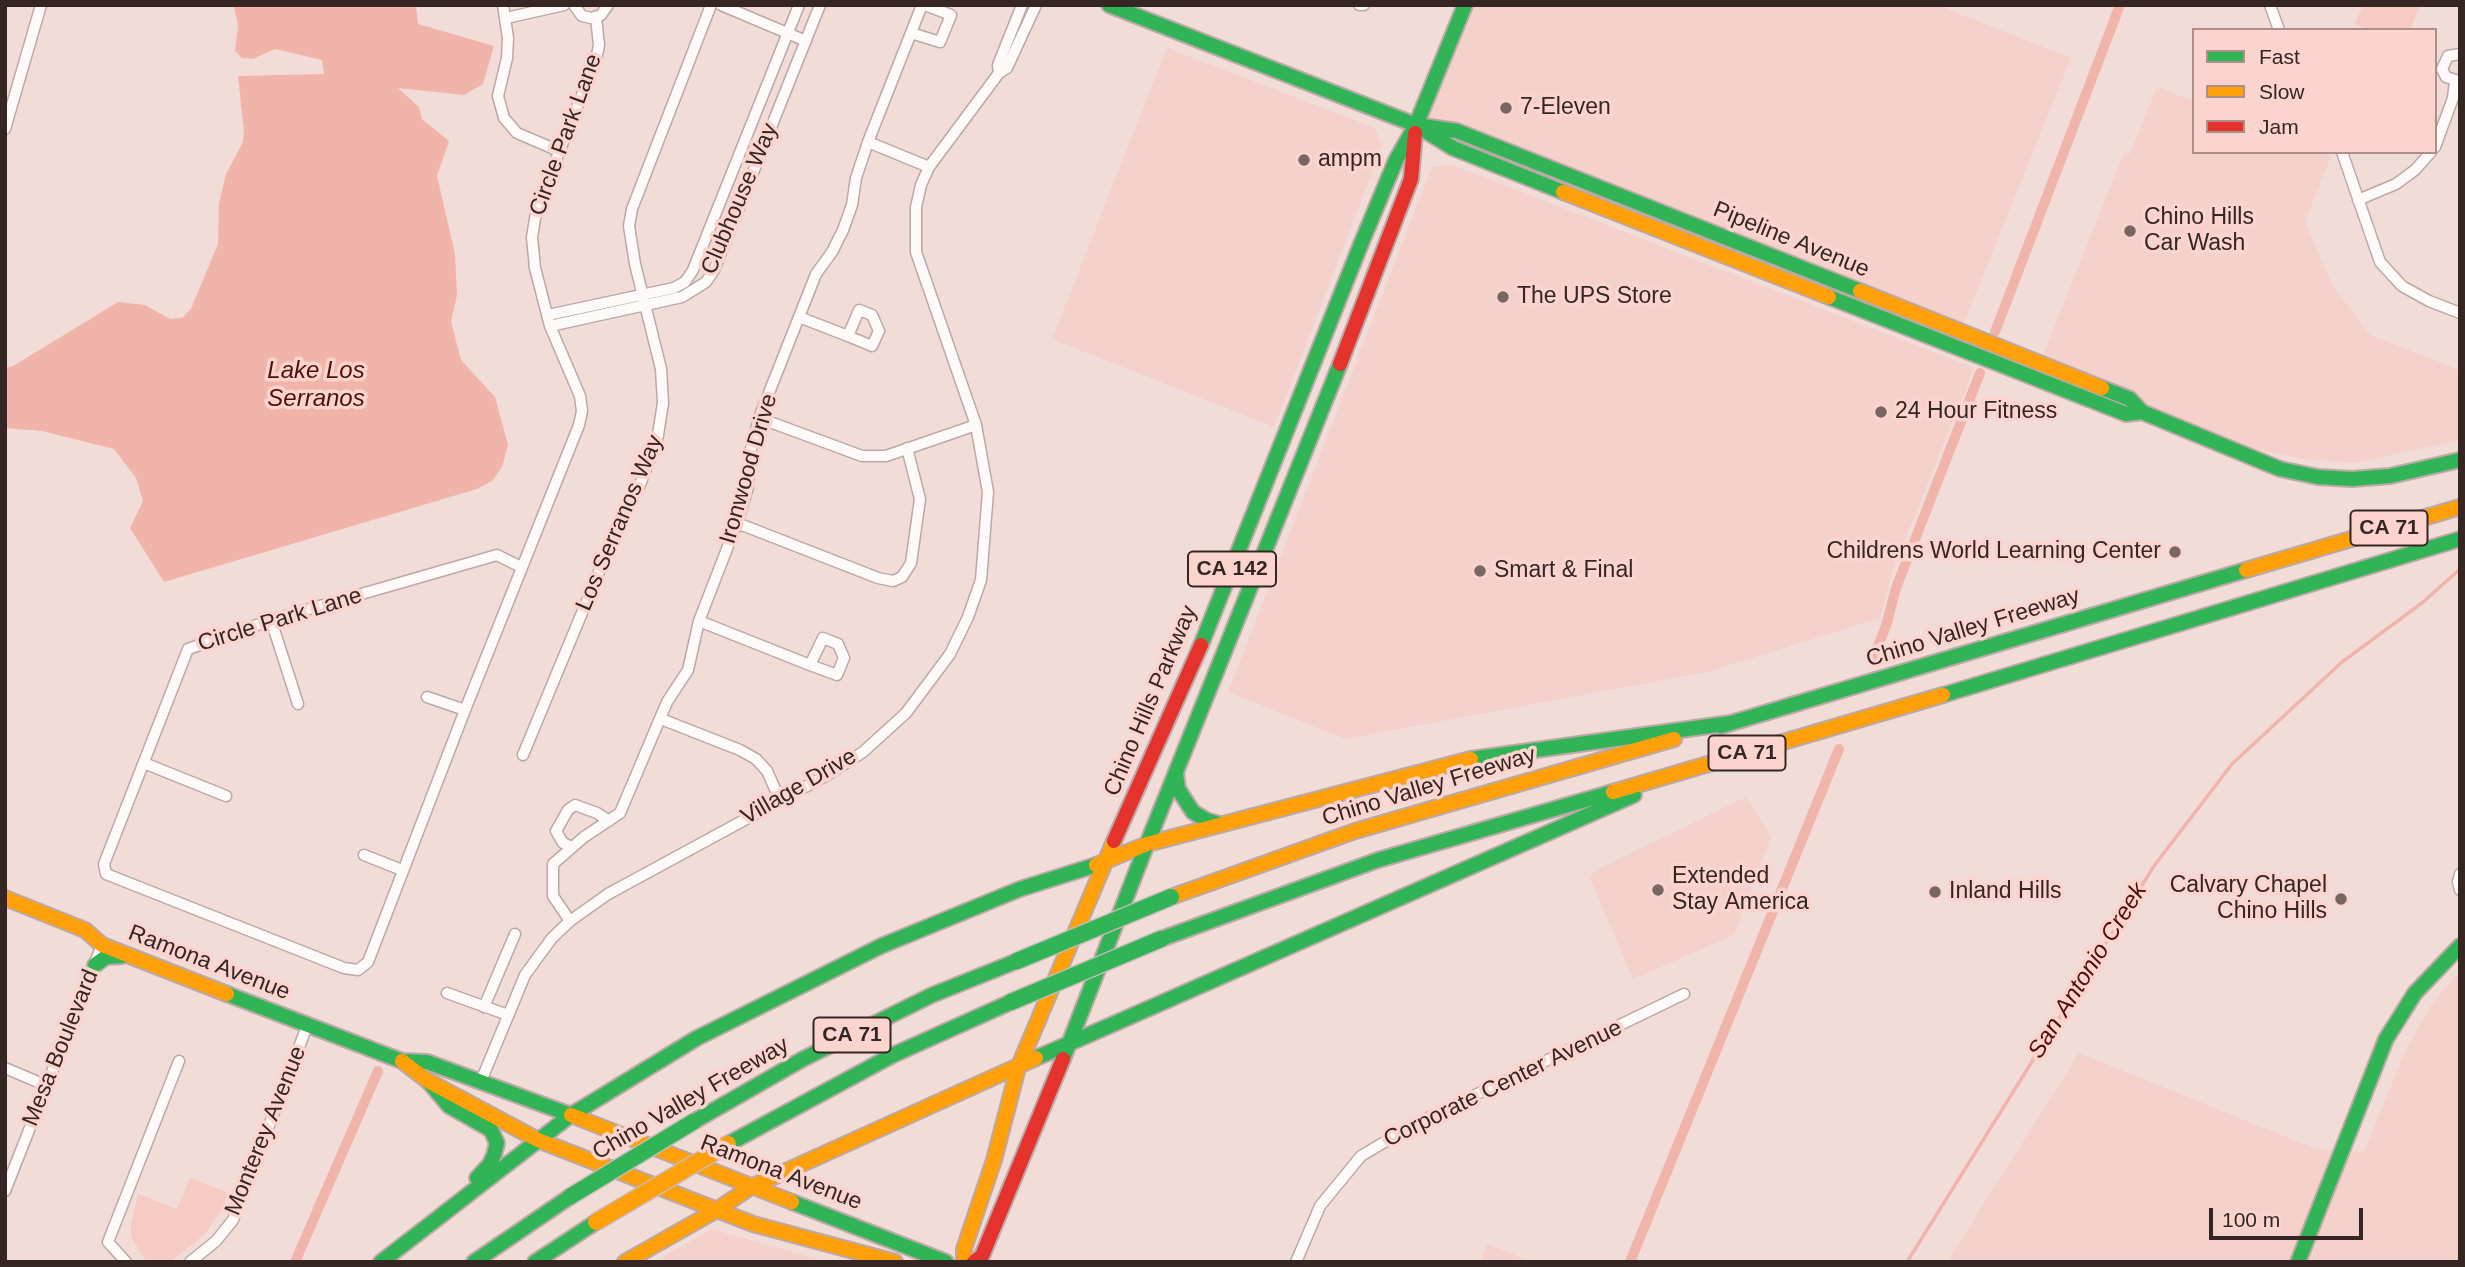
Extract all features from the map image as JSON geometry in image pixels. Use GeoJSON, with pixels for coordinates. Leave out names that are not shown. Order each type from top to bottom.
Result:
{"type":"FeatureCollection","features":[{"type":"Feature","properties":{"kind":"main road","name":"Pipeline Avenue"},"geometry":{"type":"LineString","coordinates":[[1109,5],[1416,125],[1457,131],[2001,356],[2126,414],[2142,412],[2296,474],[2352,479],[2390,476],[2460,460]]}},
{"type":"Feature","properties":{"kind":"main road","name":"Chino Hills Parkway"},"geometry":{"type":"LineString","coordinates":[[964,1262],[964,1249],[994,1160],[1018,1068],[1105,862],[1193,666],[1396,160],[1416,125],[1465,5]]}},
{"type":"Feature","properties":{"kind":"main road","name":"Chino Hills Parkway"},"geometry":{"type":"LineString","coordinates":[[974,1262],[982,1256],[1070,1043],[1331,387],[1410,178],[1416,125]]}},
{"type":"Feature","properties":{"kind":"main road","name":"Chino Valley Freeway"},"geometry":{"type":"LineString","coordinates":[[474,1262],[571,1196],[803,1059],[932,995],[1171,897],[1355,831],[1731,723],[2460,507]]}},
{"type":"Feature","properties":{"kind":"main road","name":"CA 71"},"geometry":{"type":"LineString","coordinates":[[535,1262],[596,1222],[728,1144],[893,1055],[1161,939],[1378,860],[1696,768],[2460,539]]}},
{"type":"Feature","properties":{"kind":"main road"},"geometry":{"type":"LineString","coordinates":[[381,1262],[571,1115],[697,1038],[881,947],[1020,889],[1105,862],[1147,844],[1482,756],[1731,723]]}},
{"type":"Feature","properties":{"kind":"main road"},"geometry":{"type":"LineString","coordinates":[[625,1262],[715,1211],[751,1187],[1070,1043],[1696,768]]}},
{"type":"Feature","properties":{"kind":"main road"},"geometry":{"type":"LineString","coordinates":[[1176,773],[1178,789],[1193,812],[1219,824]]}},
{"type":"Feature","properties":{"kind":"main road","name":"Ramona Avenue"},"geometry":{"type":"LineString","coordinates":[[5,898],[85,930],[102,945],[307,1026],[402,1060],[427,1062],[481,1081],[751,1187],[883,1235],[946,1262]]}},
{"type":"Feature","properties":{"kind":"main road"},"geometry":{"type":"LineString","coordinates":[[2298,1262],[2386,1039],[2415,993],[2460,946]]}},
{"type":"Feature","properties":{"kind":"main road"},"geometry":{"type":"LineString","coordinates":[[94,965],[114,955],[138,959]]}},
{"type":"Feature","properties":{"kind":"main road","name":"Ramona Avenue"},"geometry":{"type":"LineString","coordinates":[[402,1060],[428,1081],[538,1140],[753,1224],[895,1262]]}},
{"type":"Feature","properties":{"kind":"main road"},"geometry":{"type":"LineString","coordinates":[[428,1081],[449,1106],[491,1130],[497,1143],[490,1164],[445,1212]]}},
{"type":"Feature","properties":{"kind":"street"},"geometry":{"type":"LineString","coordinates":[[5,129],[41,5]]}},
{"type":"Feature","properties":{"kind":"street"},"geometry":{"type":"LineString","coordinates":[[503,5],[508,58],[498,96],[504,118],[517,133],[559,151]]}},
{"type":"Feature","properties":{"kind":"street"},"geometry":{"type":"LineString","coordinates":[[506,18],[564,5]]}},
{"type":"Feature","properties":{"kind":"street"},"geometry":{"type":"LineString","coordinates":[[574,5],[582,16],[596,18],[605,12],[608,5]]}},
{"type":"Feature","properties":{"kind":"street","name":"Los Serranos Way"},"geometry":{"type":"LineString","coordinates":[[523,755],[630,498],[639,487],[657,441],[661,425],[663,386],[659,356],[642,295],[629,226],[632,209],[711,5]]}},
{"type":"Feature","properties":{"kind":"street"},"geometry":{"type":"LineString","coordinates":[[721,5],[806,41]]}},
{"type":"Feature","properties":{"kind":"street","name":"Clubhouse Way"},"geometry":{"type":"LineString","coordinates":[[549,320],[680,285],[693,270],[799,5]]}},
{"type":"Feature","properties":{"kind":"street","name":"Clubhouse Way"},"geometry":{"type":"LineString","coordinates":[[549,320],[645,306],[689,294],[706,282],[714,270],[820,5]]}},
{"type":"Feature","properties":{"kind":"street","name":"Ironwood Drive"},"geometry":{"type":"LineString","coordinates":[[570,921],[553,896],[553,864],[620,813],[667,702],[688,670],[699,621],[748,487],[750,453],[759,418],[816,274],[844,230],[852,205],[856,178],[868,142],[912,33],[924,5],[951,15],[940,42],[912,33]]}},
{"type":"Feature","properties":{"kind":"street","name":"Village Drive"},"geometry":{"type":"LineString","coordinates":[[999,72],[998,65],[1022,5]]}},
{"type":"Feature","properties":{"kind":"street","name":"Village Drive"},"geometry":{"type":"LineString","coordinates":[[481,1081],[525,975],[552,938],[570,921],[608,894],[829,774],[863,752],[906,713],[950,654],[968,617],[981,580],[988,492],[976,425],[916,252],[916,207],[929,167],[999,72],[1007,68],[1012,61],[1036,5]]}},
{"type":"Feature","properties":{"kind":"street"},"geometry":{"type":"LineString","coordinates":[[2270,5],[2278,28]]}},
{"type":"Feature","properties":{"kind":"street"},"geometry":{"type":"LineString","coordinates":[[1018,16],[1030,20]]}},
{"type":"Feature","properties":{"kind":"street","name":"Circle Park Lane"},"geometry":{"type":"LineString","coordinates":[[521,568],[497,555],[271,620],[188,649],[104,864],[106,874],[332,963],[358,970],[368,962],[464,710],[579,425],[582,411],[580,396],[549,320],[535,268],[532,237],[537,207],[596,61],[596,18]]}},
{"type":"Feature","properties":{"kind":"street"},"geometry":{"type":"LineString","coordinates":[[2437,142],[2457,81],[2446,77],[2442,64],[2448,56],[2460,54]]}},
{"type":"Feature","properties":{"kind":"street"},"geometry":{"type":"LineString","coordinates":[[868,142],[929,167]]}},
{"type":"Feature","properties":{"kind":"street"},"geometry":{"type":"LineString","coordinates":[[2343,154],[2380,262],[2402,286],[2460,313]]}},
{"type":"Feature","properties":{"kind":"street"},"geometry":{"type":"LineString","coordinates":[[2358,200],[2396,184],[2415,170],[2429,154]]}},
{"type":"Feature","properties":{"kind":"street"},"geometry":{"type":"LineString","coordinates":[[799,317],[848,336]]}},
{"type":"Feature","properties":{"kind":"street"},"geometry":{"type":"LineString","coordinates":[[759,418],[862,456],[886,456],[976,425]]}},
{"type":"Feature","properties":{"kind":"street"},"geometry":{"type":"LineString","coordinates":[[737,523],[878,578],[893,581],[902,577],[911,563],[920,499],[906,448]]}},
{"type":"Feature","properties":{"kind":"street"},"geometry":{"type":"LineString","coordinates":[[271,620],[298,704]]}},
{"type":"Feature","properties":{"kind":"street"},"geometry":{"type":"LineString","coordinates":[[699,621],[810,665]]}},
{"type":"Feature","properties":{"kind":"street"},"geometry":{"type":"LineString","coordinates":[[427,697],[464,710]]}},
{"type":"Feature","properties":{"kind":"street"},"geometry":{"type":"LineString","coordinates":[[661,719],[756,759],[767,771],[780,800]]}},
{"type":"Feature","properties":{"kind":"street"},"geometry":{"type":"LineString","coordinates":[[144,763],[226,796]]}},
{"type":"Feature","properties":{"kind":"street"},"geometry":{"type":"LineString","coordinates":[[572,847],[564,843],[556,831],[568,810],[575,805],[597,813],[609,821]]}},
{"type":"Feature","properties":{"kind":"street"},"geometry":{"type":"LineString","coordinates":[[364,855],[402,870]]}},
{"type":"Feature","properties":{"kind":"street"},"geometry":{"type":"LineString","coordinates":[[2460,874],[2460,890]]}},
{"type":"Feature","properties":{"kind":"street"},"geometry":{"type":"LineString","coordinates":[[484,1007],[515,934]]}},
{"type":"Feature","properties":{"kind":"street","name":"Mesa Boulevard"},"geometry":{"type":"LineString","coordinates":[[5,1191],[102,945]]}},
{"type":"Feature","properties":{"kind":"street"},"geometry":{"type":"LineString","coordinates":[[447,993],[508,1016]]}},
{"type":"Feature","properties":{"kind":"street","name":"Corporate Center Avenue"},"geometry":{"type":"LineString","coordinates":[[1296,1262],[1320,1206],[1361,1156],[1413,1125],[1684,994]]}},
{"type":"Feature","properties":{"kind":"street","name":"Monterey Avenue"},"geometry":{"type":"LineString","coordinates":[[190,1262],[215,1241],[233,1220],[307,1026]]}},
{"type":"Feature","properties":{"kind":"street"},"geometry":{"type":"LineString","coordinates":[[126,1262],[108,1242],[179,1061]]}},
{"type":"Feature","properties":{"kind":"street"},"geometry":{"type":"LineString","coordinates":[[5,1068],[46,1084]]}},
{"type":"Feature","properties":{"kind":"shaded area"},"geometry":{"type":"Polygon","coordinates":[[[1472,5],[1937,5],[2071,58],[1959,335],[1423,123],[1472,5]]]}},
{"type":"Feature","properties":{"kind":"shaded area"},"geometry":{"type":"Polygon","coordinates":[[[2363,5],[2420,5],[2411,28],[2364,28],[2355,24],[2363,5]]]}},
{"type":"Feature","properties":{"kind":"shaded area"},"geometry":{"type":"Polygon","coordinates":[[[1167,48],[1375,128],[1382,147],[1274,427],[1052,339],[1167,48]]]}},
{"type":"Feature","properties":{"kind":"shaded area"},"geometry":{"type":"Polygon","coordinates":[[[2157,87],[2192,100],[2192,154],[2331,156],[2305,222],[2333,286],[2370,335],[2460,370],[2460,440],[2355,463],[2303,459],[2255,449],[2038,368],[2124,153],[2130,154],[2157,87]]]}},
{"type":"Feature","properties":{"kind":"shaded area"},"geometry":{"type":"Polygon","coordinates":[[[1450,164],[1974,368],[1893,570],[1880,618],[1707,672],[1345,739],[1228,692],[1432,167],[1450,164]]]}},
{"type":"Feature","properties":{"kind":"shaded area"},"geometry":{"type":"Polygon","coordinates":[[[1746,797],[1771,837],[1734,935],[1633,979],[1589,876],[1602,867],[1746,797]]]}},
{"type":"Feature","properties":{"kind":"shaded area"},"geometry":{"type":"Polygon","coordinates":[[[2460,971],[2460,1262],[1947,1262],[2079,1053],[2316,1149],[2364,1152],[2404,1054],[2430,1007],[2460,971]]]}},
{"type":"Feature","properties":{"kind":"shaded area"},"geometry":{"type":"Polygon","coordinates":[[[190,1178],[229,1193],[222,1209],[206,1233],[170,1262],[147,1262],[131,1237],[138,1194],[177,1209],[190,1178]]]}},
{"type":"Feature","properties":{"kind":"shaded area"},"geometry":{"type":"Polygon","coordinates":[[[711,1229],[828,1262],[655,1262],[711,1229]]]}},
{"type":"Feature","properties":{"kind":"shaded area"},"geometry":{"type":"Polygon","coordinates":[[[1487,1244],[1533,1262],[1480,1262],[1487,1244]]]}},
{"type":"Feature","properties":{"kind":"water","name":"Lake Los Serranos"},"geometry":{"type":"Polygon","coordinates":[[[234,5],[416,5],[418,24],[494,46],[483,84],[464,95],[398,88],[419,107],[422,119],[449,141],[437,176],[455,254],[457,295],[451,322],[461,360],[495,397],[508,445],[502,467],[492,481],[477,489],[164,582],[130,528],[143,501],[136,478],[114,449],[42,431],[5,428],[5,368],[13,366],[118,302],[145,305],[170,319],[182,318],[191,309],[218,244],[219,203],[226,174],[243,142],[238,76],[324,74],[322,60],[275,49],[253,59],[242,58],[235,51],[238,26],[234,5]]]}},
{"type":"Feature","properties":{"kind":"waterway"},"geometry":{"type":"LineString","coordinates":[[1995,332],[2120,5]]}},
{"type":"Feature","properties":{"kind":"waterway"},"geometry":{"type":"LineString","coordinates":[[1872,661],[1886,626],[1896,588],[1980,373]]}},
{"type":"Feature","properties":{"kind":"waterway","name":"San Antonio Creek"},"geometry":{"type":"LineString","coordinates":[[1907,1262],[2154,866],[2232,764],[2342,662],[2422,603],[2460,569]]}},
{"type":"Feature","properties":{"kind":"waterway"},"geometry":{"type":"LineString","coordinates":[[1630,1262],[1839,749]]}},
{"type":"Feature","properties":{"kind":"waterway"},"geometry":{"type":"LineString","coordinates":[[295,1262],[378,1071]]}},
{"type":"Feature","properties":{"kind":"traffic: fast"},"geometry":{"type":"LineString","coordinates":[[1109,5],[1416,125],[1453,148],[1563,192]]}},
{"type":"Feature","properties":{"kind":"traffic: fast"},"geometry":{"type":"LineString","coordinates":[[1201,645],[1361,244],[1396,160],[1416,125],[1465,5]]}},
{"type":"Feature","properties":{"kind":"traffic: fast"},"geometry":{"type":"LineString","coordinates":[[1416,125],[1457,131],[1860,291]]}},
{"type":"Feature","properties":{"kind":"traffic: fast"},"geometry":{"type":"LineString","coordinates":[[1829,297],[2126,414],[2142,412]]}},
{"type":"Feature","properties":{"kind":"traffic: fast"},"geometry":{"type":"LineString","coordinates":[[1063,1059],[1340,364]]}},
{"type":"Feature","properties":{"kind":"traffic: fast"},"geometry":{"type":"LineString","coordinates":[[2102,388],[2130,399],[2142,412],[2280,469],[2318,477],[2352,479],[2390,476],[2460,460]]}},
{"type":"Feature","properties":{"kind":"traffic: fast"},"geometry":{"type":"LineString","coordinates":[[1943,695],[2460,539]]}},
{"type":"Feature","properties":{"kind":"traffic: fast"},"geometry":{"type":"LineString","coordinates":[[1721,726],[2246,570]]}},
{"type":"Feature","properties":{"kind":"traffic: fast"},"geometry":{"type":"LineString","coordinates":[[1471,759],[1731,723]]}},
{"type":"Feature","properties":{"kind":"traffic: fast"},"geometry":{"type":"LineString","coordinates":[[1176,773],[1178,789],[1193,812],[1219,824]]}},
{"type":"Feature","properties":{"kind":"traffic: fast"},"geometry":{"type":"LineString","coordinates":[[1161,939],[1378,860],[1613,792]]}},
{"type":"Feature","properties":{"kind":"traffic: fast"},"geometry":{"type":"LineString","coordinates":[[1036,1058],[1634,795]]}},
{"type":"Feature","properties":{"kind":"traffic: fast"},"geometry":{"type":"LineString","coordinates":[[381,1262],[571,1115],[697,1038],[881,946],[1020,889],[1096,865]]}},
{"type":"Feature","properties":{"kind":"traffic: fast"},"geometry":{"type":"LineString","coordinates":[[1017,961],[1171,897]]}},
{"type":"Feature","properties":{"kind":"traffic: fast"},"geometry":{"type":"LineString","coordinates":[[1011,1002],[1161,939]]}},
{"type":"Feature","properties":{"kind":"traffic: fast"},"geometry":{"type":"LineString","coordinates":[[2298,1262],[2386,1039],[2415,993],[2460,946]]}},
{"type":"Feature","properties":{"kind":"traffic: fast"},"geometry":{"type":"LineString","coordinates":[[95,965],[106,957],[122,956]]}},
{"type":"Feature","properties":{"kind":"traffic: fast"},"geometry":{"type":"LineString","coordinates":[[693,1122],[803,1059],[932,995],[1017,961]]}},
{"type":"Feature","properties":{"kind":"traffic: fast"},"geometry":{"type":"LineString","coordinates":[[227,994],[402,1061],[427,1062],[571,1115]]}},
{"type":"Feature","properties":{"kind":"traffic: fast"},"geometry":{"type":"LineString","coordinates":[[728,1144],[893,1055],[1011,1002]]}},
{"type":"Feature","properties":{"kind":"traffic: fast"},"geometry":{"type":"LineString","coordinates":[[428,1081],[449,1106],[491,1130],[497,1143],[494,1155],[490,1164],[477,1178]]}},
{"type":"Feature","properties":{"kind":"traffic: fast"},"geometry":{"type":"LineString","coordinates":[[571,1196],[693,1122]]}},
{"type":"Feature","properties":{"kind":"traffic: fast"},"geometry":{"type":"LineString","coordinates":[[474,1262],[571,1196]]}},
{"type":"Feature","properties":{"kind":"traffic: fast"},"geometry":{"type":"LineString","coordinates":[[792,1202],[946,1262]]}},
{"type":"Feature","properties":{"kind":"traffic: fast"},"geometry":{"type":"LineString","coordinates":[[535,1262],[596,1222]]}},
{"type":"Feature","properties":{"kind":"traffic: slow"},"geometry":{"type":"LineString","coordinates":[[1563,192],[1829,297]]}},
{"type":"Feature","properties":{"kind":"traffic: slow"},"geometry":{"type":"LineString","coordinates":[[1860,291],[2102,388]]}},
{"type":"Feature","properties":{"kind":"traffic: slow"},"geometry":{"type":"LineString","coordinates":[[2246,570],[2460,507]]}},
{"type":"Feature","properties":{"kind":"traffic: slow"},"geometry":{"type":"LineString","coordinates":[[1613,792],[1943,695]]}},
{"type":"Feature","properties":{"kind":"traffic: slow"},"geometry":{"type":"LineString","coordinates":[[1171,897],[1355,831],[1674,739]]}},
{"type":"Feature","properties":{"kind":"traffic: slow"},"geometry":{"type":"LineString","coordinates":[[1096,865],[1147,844],[1471,759]]}},
{"type":"Feature","properties":{"kind":"traffic: slow"},"geometry":{"type":"LineString","coordinates":[[964,1262],[964,1249],[994,1160],[1018,1068],[1114,841]]}},
{"type":"Feature","properties":{"kind":"traffic: slow"},"geometry":{"type":"LineString","coordinates":[[5,898],[85,930],[102,945],[227,994]]}},
{"type":"Feature","properties":{"kind":"traffic: slow"},"geometry":{"type":"LineString","coordinates":[[625,1262],[715,1211],[751,1187],[1036,1058]]}},
{"type":"Feature","properties":{"kind":"traffic: slow"},"geometry":{"type":"LineString","coordinates":[[402,1061],[428,1081],[538,1140]]}},
{"type":"Feature","properties":{"kind":"traffic: slow"},"geometry":{"type":"LineString","coordinates":[[571,1115],[792,1202]]}},
{"type":"Feature","properties":{"kind":"traffic: slow"},"geometry":{"type":"LineString","coordinates":[[538,1140],[753,1224],[895,1262]]}},
{"type":"Feature","properties":{"kind":"traffic: slow"},"geometry":{"type":"LineString","coordinates":[[596,1222],[728,1144]]}},
{"type":"Feature","properties":{"kind":"traffic: jam"},"geometry":{"type":"LineString","coordinates":[[1340,364],[1411,179],[1415,133]]}},
{"type":"Feature","properties":{"kind":"traffic: jam"},"geometry":{"type":"LineString","coordinates":[[1114,841],[1201,645]]}},
{"type":"Feature","properties":{"kind":"traffic: jam"},"geometry":{"type":"LineString","coordinates":[[974,1262],[982,1256],[1063,1059]]}},
{"type":"Feature","properties":{"kind":"place","name":"7-Eleven"},"geometry":{"type":"Point","coordinates":[1506,108]}},
{"type":"Feature","properties":{"kind":"place","name":"ampm"},"geometry":{"type":"Point","coordinates":[1304,160]}},
{"type":"Feature","properties":{"kind":"place","name":"Chino Hills Car Wash"},"geometry":{"type":"Point","coordinates":[2130,231]}},
{"type":"Feature","properties":{"kind":"place","name":"The UPS Store"},"geometry":{"type":"Point","coordinates":[1503,297]}},
{"type":"Feature","properties":{"kind":"place","name":"24 Hour Fitness"},"geometry":{"type":"Point","coordinates":[1881,412]}},
{"type":"Feature","properties":{"kind":"place","name":"Childrens World Learning Center"},"geometry":{"type":"Point","coordinates":[2175,552]}},
{"type":"Feature","properties":{"kind":"place","name":"Smart & Final"},"geometry":{"type":"Point","coordinates":[1480,571]}},
{"type":"Feature","properties":{"kind":"place","name":"Extended Stay America"},"geometry":{"type":"Point","coordinates":[1658,890]}},
{"type":"Feature","properties":{"kind":"place","name":"Inland Hills"},"geometry":{"type":"Point","coordinates":[1935,892]}},
{"type":"Feature","properties":{"kind":"place","name":"Calvary Chapel Chino Hills"},"geometry":{"type":"Point","coordinates":[2341,899]}}]}
